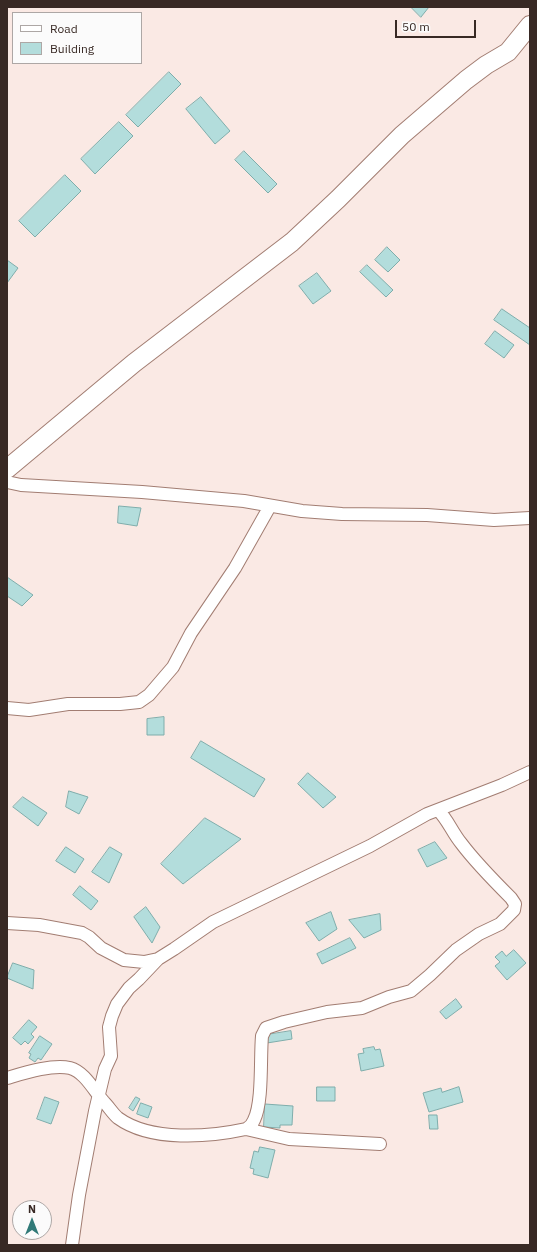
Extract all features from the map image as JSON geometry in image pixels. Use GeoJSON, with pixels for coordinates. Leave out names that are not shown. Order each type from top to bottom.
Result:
{"type":"FeatureCollection","features":[{"type":"Feature","properties":{"kind":"street"},"geometry":{"type":"LineString","coordinates":[[7,469],[140,358],[292,242],[402,135],[466,80],[486,65],[508,52],[530,25]]}},
{"type":"Feature","properties":{"kind":"street"},"geometry":{"type":"LineString","coordinates":[[7,482],[21,485],[165,494],[244,502],[302,511],[342,514],[427,515],[494,520],[530,518]]}},
{"type":"Feature","properties":{"kind":"street"},"geometry":{"type":"LineString","coordinates":[[7,708],[29,710],[68,704],[132,703],[139,702],[149,695],[173,667],[191,633],[235,568],[270,506]]}},
{"type":"Feature","properties":{"kind":"street"},"geometry":{"type":"LineString","coordinates":[[72,1245],[79,1195],[99,1096],[105,1069],[111,1056],[109,1027],[117,1004],[129,988],[158,959],[214,922],[370,846],[427,814],[502,785],[530,772]]}},
{"type":"Feature","properties":{"kind":"street"},"geometry":{"type":"LineString","coordinates":[[246,1129],[252,1125],[255,1118],[260,1094],[262,1036],[266,1028],[284,1022],[327,1012],[362,1008],[411,990],[430,975],[456,950],[480,934],[500,924],[514,910],[515,904],[511,898],[476,863],[456,837],[445,817],[438,810]]}},
{"type":"Feature","properties":{"kind":"street"},"geometry":{"type":"LineString","coordinates":[[7,923],[39,925],[82,933],[89,936],[101,948],[124,960],[144,962],[158,959]]}},
{"type":"Feature","properties":{"kind":"street"},"geometry":{"type":"LineString","coordinates":[[7,1078],[61,1067],[72,1069],[86,1079],[117,1117],[128,1124],[147,1131],[172,1135],[196,1135],[246,1129],[289,1139],[380,1144]]}},
{"type":"Feature","properties":{"kind":"building"},"geometry":{"type":"Polygon","coordinates":[[[411,7],[429,7],[421,17],[411,7]]]}},
{"type":"Feature","properties":{"kind":"building"},"geometry":{"type":"Polygon","coordinates":[[[169,72],[181,84],[138,127],[126,115],[169,72]]]}},
{"type":"Feature","properties":{"kind":"building"},"geometry":{"type":"Polygon","coordinates":[[[201,97],[230,131],[215,144],[186,109],[201,97]]]}},
{"type":"Feature","properties":{"kind":"building"},"geometry":{"type":"Polygon","coordinates":[[[119,122],[133,136],[95,174],[81,159],[119,122]]]}},
{"type":"Feature","properties":{"kind":"building"},"geometry":{"type":"Polygon","coordinates":[[[244,151],[277,184],[268,193],[235,160],[244,151]]]}},
{"type":"Feature","properties":{"kind":"building"},"geometry":{"type":"Polygon","coordinates":[[[65,175],[81,191],[35,237],[19,221],[65,175]]]}},
{"type":"Feature","properties":{"kind":"building"},"geometry":{"type":"Polygon","coordinates":[[[387,247],[400,260],[388,272],[375,260],[387,247]]]}},
{"type":"Feature","properties":{"kind":"building"},"geometry":{"type":"Polygon","coordinates":[[[7,260],[18,268],[7,283],[7,260]]]}},
{"type":"Feature","properties":{"kind":"building"},"geometry":{"type":"Polygon","coordinates":[[[367,265],[393,290],[386,297],[360,272],[367,265]]]}},
{"type":"Feature","properties":{"kind":"building"},"geometry":{"type":"Polygon","coordinates":[[[317,273],[331,291],[313,304],[299,286],[317,273]]]}},
{"type":"Feature","properties":{"kind":"building"},"geometry":{"type":"Polygon","coordinates":[[[502,309],[530,328],[530,345],[494,320],[502,309]]]}},
{"type":"Feature","properties":{"kind":"building"},"geometry":{"type":"Polygon","coordinates":[[[495,331],[514,345],[504,358],[485,344],[495,331]]]}},
{"type":"Feature","properties":{"kind":"building"},"geometry":{"type":"Polygon","coordinates":[[[119,506],[141,508],[137,526],[118,523],[119,506]]]}},
{"type":"Feature","properties":{"kind":"building"},"geometry":{"type":"Polygon","coordinates":[[[7,577],[33,595],[22,606],[7,596],[7,577]]]}},
{"type":"Feature","properties":{"kind":"building"},"geometry":{"type":"Polygon","coordinates":[[[164,717],[164,735],[147,735],[147,719],[164,717]]]}},
{"type":"Feature","properties":{"kind":"building"},"geometry":{"type":"Polygon","coordinates":[[[201,741],[265,779],[254,797],[191,758],[201,741]]]}},
{"type":"Feature","properties":{"kind":"building"},"geometry":{"type":"Polygon","coordinates":[[[308,773],[336,797],[323,808],[298,784],[308,773]]]}},
{"type":"Feature","properties":{"kind":"building"},"geometry":{"type":"Polygon","coordinates":[[[69,791],[88,797],[79,814],[66,807],[69,791]]]}},
{"type":"Feature","properties":{"kind":"building"},"geometry":{"type":"Polygon","coordinates":[[[23,797],[47,813],[38,826],[13,807],[23,797]]]}},
{"type":"Feature","properties":{"kind":"building"},"geometry":{"type":"Polygon","coordinates":[[[205,818],[241,839],[183,884],[161,864],[205,818]]]}},
{"type":"Feature","properties":{"kind":"building"},"geometry":{"type":"Polygon","coordinates":[[[435,842],[447,858],[427,867],[418,850],[435,842]]]}},
{"type":"Feature","properties":{"kind":"building"},"geometry":{"type":"Polygon","coordinates":[[[66,847],[84,859],[75,873],[56,861],[66,847]]]}},
{"type":"Feature","properties":{"kind":"building"},"geometry":{"type":"Polygon","coordinates":[[[110,847],[122,854],[109,883],[92,872],[110,847]]]}},
{"type":"Feature","properties":{"kind":"building"},"geometry":{"type":"Polygon","coordinates":[[[80,886],[98,901],[91,910],[73,895],[80,886]]]}},
{"type":"Feature","properties":{"kind":"building"},"geometry":{"type":"Polygon","coordinates":[[[146,907],[160,927],[152,943],[134,917],[146,907]]]}},
{"type":"Feature","properties":{"kind":"building"},"geometry":{"type":"Polygon","coordinates":[[[331,912],[337,929],[319,941],[306,923],[331,912]]]}},
{"type":"Feature","properties":{"kind":"building"},"geometry":{"type":"Polygon","coordinates":[[[380,914],[381,930],[364,938],[349,920],[380,914]]]}},
{"type":"Feature","properties":{"kind":"building"},"geometry":{"type":"Polygon","coordinates":[[[350,938],[356,948],[322,964],[317,954],[350,938]]]}},
{"type":"Feature","properties":{"kind":"building"},"geometry":{"type":"Polygon","coordinates":[[[514,950],[526,963],[507,980],[495,966],[500,962],[495,957],[502,951],[506,956],[514,950]]]}},
{"type":"Feature","properties":{"kind":"building"},"geometry":{"type":"Polygon","coordinates":[[[13,963],[34,970],[33,989],[7,978],[13,963]]]}},
{"type":"Feature","properties":{"kind":"building"},"geometry":{"type":"Polygon","coordinates":[[[456,999],[462,1007],[446,1019],[440,1012],[456,999]]]}},
{"type":"Feature","properties":{"kind":"building"},"geometry":{"type":"Polygon","coordinates":[[[29,1020],[37,1027],[31,1034],[34,1037],[28,1044],[25,1041],[21,1045],[13,1038],[29,1020]]]}},
{"type":"Feature","properties":{"kind":"building"},"geometry":{"type":"Polygon","coordinates":[[[291,1031],[292,1039],[267,1043],[266,1035],[291,1031]]]}},
{"type":"Feature","properties":{"kind":"building"},"geometry":{"type":"Polygon","coordinates":[[[40,1036],[52,1044],[41,1060],[38,1058],[35,1062],[29,1058],[31,1054],[29,1053],[40,1036]]]}},
{"type":"Feature","properties":{"kind":"building"},"geometry":{"type":"Polygon","coordinates":[[[374,1047],[375,1050],[380,1049],[384,1066],[361,1071],[358,1054],[364,1053],[363,1049],[374,1047]]]}},
{"type":"Feature","properties":{"kind":"building"},"geometry":{"type":"Polygon","coordinates":[[[317,1087],[335,1087],[335,1101],[317,1101],[317,1087]]]}},
{"type":"Feature","properties":{"kind":"building"},"geometry":{"type":"Polygon","coordinates":[[[459,1087],[463,1102],[429,1112],[423,1093],[441,1088],[442,1092],[459,1087]]]}},
{"type":"Feature","properties":{"kind":"building"},"geometry":{"type":"Polygon","coordinates":[[[45,1097],[59,1102],[51,1124],[37,1119],[45,1097]]]}},
{"type":"Feature","properties":{"kind":"building"},"geometry":{"type":"Polygon","coordinates":[[[136,1097],[140,1099],[133,1111],[129,1108],[136,1097]]]}},
{"type":"Feature","properties":{"kind":"building"},"geometry":{"type":"Polygon","coordinates":[[[141,1103],[152,1107],[148,1118],[137,1114],[141,1103]]]}},
{"type":"Feature","properties":{"kind":"building"},"geometry":{"type":"Polygon","coordinates":[[[265,1104],[293,1106],[292,1125],[280,1125],[280,1128],[264,1127],[265,1104]]]}},
{"type":"Feature","properties":{"kind":"building"},"geometry":{"type":"Polygon","coordinates":[[[429,1115],[437,1115],[438,1129],[430,1129],[429,1115]]]}},
{"type":"Feature","properties":{"kind":"building"},"geometry":{"type":"Polygon","coordinates":[[[260,1147],[275,1150],[268,1178],[253,1174],[254,1169],[250,1168],[254,1151],[258,1152],[260,1147]]]}}]}
